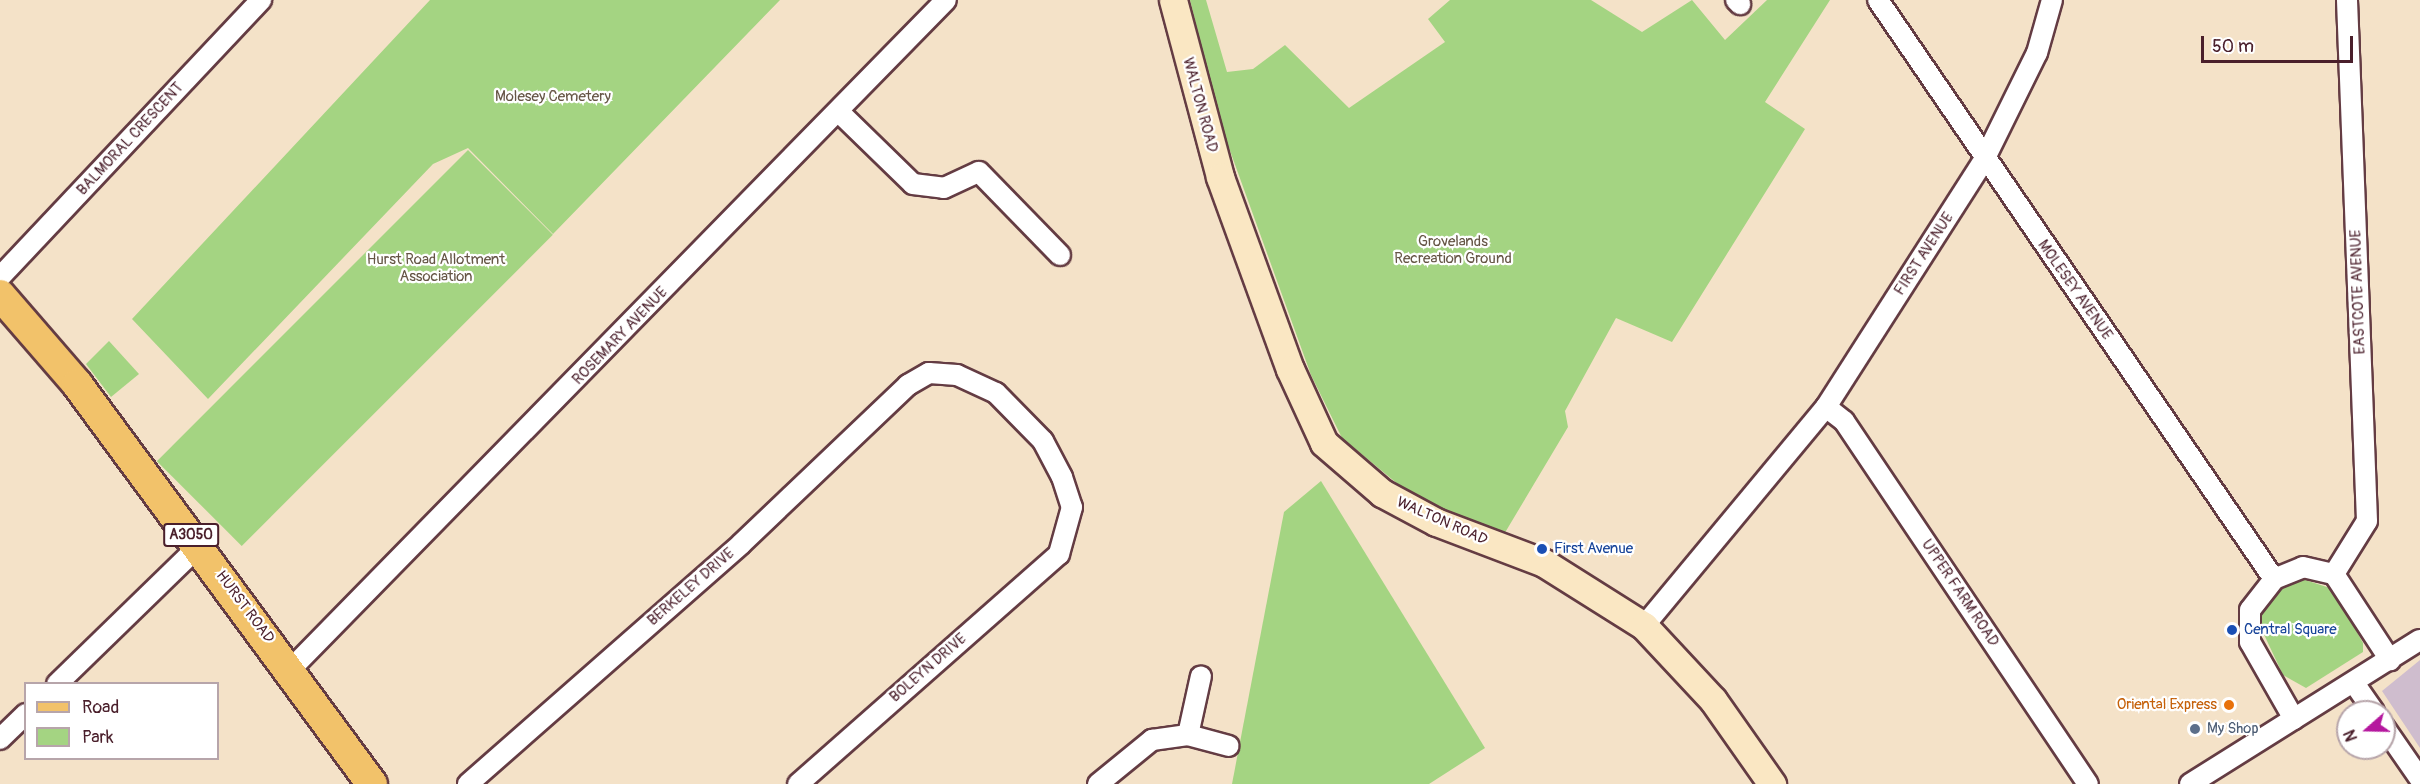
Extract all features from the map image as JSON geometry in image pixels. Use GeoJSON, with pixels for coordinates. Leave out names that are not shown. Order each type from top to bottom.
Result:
{"type":"FeatureCollection","features":[{"type":"Feature","properties":{"kind":"main road","name":"WALTON ROAD"},"geometry":{"type":"LineString","coordinates":[[1173,0],[1220,177],[1290,369],[1324,443],[1382,493],[1436,522],[1544,563],[1644,626],[1713,699],[1772,784]]}},
{"type":"Feature","properties":{"kind":"main road","name":"HURST ROAD"},"geometry":{"type":"LineString","coordinates":[[0,295],[76,384],[291,669],[372,784]]}},
{"type":"Feature","properties":{"kind":"street","name":"BALMORAL CRESCENT"},"geometry":{"type":"LineString","coordinates":[[0,278],[261,0]]}},
{"type":"Feature","properties":{"kind":"street","name":"ROSEMARY AVENUE"},"geometry":{"type":"LineString","coordinates":[[291,669],[839,112],[946,0]]}},
{"type":"Feature","properties":{"kind":"street","name":"MOLESEY AVENUE"},"geometry":{"type":"LineString","coordinates":[[1878,0],[2274,579]]}},
{"type":"Feature","properties":{"kind":"street","name":"FIRST AVENUE"},"geometry":{"type":"LineString","coordinates":[[1644,626],[1826,407],[1985,158],[2037,52],[2052,0]]}},
{"type":"Feature","properties":{"kind":"street","name":"EASTCOTE AVENUE"},"geometry":{"type":"LineString","coordinates":[[2334,574],[2367,521],[2347,0]]}},
{"type":"Feature","properties":{"kind":"street"},"geometry":{"type":"LineString","coordinates":[[839,112],[913,184],[944,188],[979,172],[1060,255]]}},
{"type":"Feature","properties":{"kind":"street","name":"BOLEYN DRIVE"},"geometry":{"type":"LineString","coordinates":[[798,784],[1059,554],[1072,507],[1043,441],[996,393],[957,375],[929,373],[908,385]]}},
{"type":"Feature","properties":{"kind":"street","name":"BERKELEY DRIVE"},"geometry":{"type":"LineString","coordinates":[[468,784],[741,544],[908,385]]}},
{"type":"Feature","properties":{"kind":"street","name":"UPPER FARM ROAD"},"geometry":{"type":"LineString","coordinates":[[1826,407],[1844,421],[2088,784]]}},
{"type":"Feature","properties":{"kind":"street"},"geometry":{"type":"LineString","coordinates":[[59,682],[199,546]]}},
{"type":"Feature","properties":{"kind":"street"},"geometry":{"type":"LineString","coordinates":[[2294,719],[2250,642],[2250,610],[2274,579],[2304,567],[2334,574],[2390,660]]}},
{"type":"Feature","properties":{"kind":"street"},"geometry":{"type":"LineString","coordinates":[[2190,784],[2354,683],[2420,639]]}},
{"type":"Feature","properties":{"kind":"street"},"geometry":{"type":"LineString","coordinates":[[1188,735],[1201,676]]}},
{"type":"Feature","properties":{"kind":"street"},"geometry":{"type":"LineString","coordinates":[[2354,683],[2366,700]]}},
{"type":"Feature","properties":{"kind":"street"},"geometry":{"type":"LineString","coordinates":[[0,739],[24,716]]}},
{"type":"Feature","properties":{"kind":"street"},"geometry":{"type":"LineString","coordinates":[[1098,784],[1138,748],[1188,735],[1229,746]]}},
{"type":"Feature","properties":{"kind":"street"},"geometry":{"type":"LineString","coordinates":[[2396,744],[2420,779]]}},
{"type":"Feature","properties":{"kind":"shaded area"},"geometry":{"type":"Polygon","coordinates":[[[2420,660],[2420,748],[2396,712],[2396,700],[2388,700],[2382,691],[2420,660]]]}},
{"type":"Feature","properties":{"kind":"green space","name":"Molesey Cemetery"},"geometry":{"type":"Polygon","coordinates":[[[430,0],[780,0],[553,234],[468,148],[433,164],[208,399],[132,319],[430,0]]]}},
{"type":"Feature","properties":{"kind":"green space","name":"Grovelands Recreation Ground"},"geometry":{"type":"Polygon","coordinates":[[[1190,0],[1206,0],[1227,72],[1253,69],[1285,45],[1349,108],[1445,42],[1428,19],[1450,0],[1591,0],[1642,32],[1692,0],[1725,40],[1767,0],[1830,0],[1765,102],[1805,129],[1672,342],[1616,318],[1565,411],[1568,427],[1503,536],[1439,518],[1342,438],[1311,375],[1220,123],[1190,0]]]}},
{"type":"Feature","properties":{"kind":"green space","name":"Hurst Road Allotment Association"},"geometry":{"type":"Polygon","coordinates":[[[468,150],[553,235],[242,546],[157,461],[468,150]]]}},
{"type":"Feature","properties":{"kind":"green space"},"geometry":{"type":"Polygon","coordinates":[[[109,341],[139,374],[111,397],[86,364],[109,341]]]}},
{"type":"Feature","properties":{"kind":"green space"},"geometry":{"type":"Polygon","coordinates":[[[1321,481],[1485,748],[1429,784],[1232,784],[1284,512],[1321,481]]]}},
{"type":"Feature","properties":{"kind":"green space"},"geometry":{"type":"Polygon","coordinates":[[[2299,578],[2333,589],[2363,643],[2363,652],[2306,688],[2283,675],[2260,626],[2262,611],[2281,584],[2299,578]]]}},
{"type":"Feature","properties":{"kind":"place","name":"First Avenue"},"geometry":{"type":"Point","coordinates":[1542,549]}},
{"type":"Feature","properties":{"kind":"place","name":"Central Square"},"geometry":{"type":"Point","coordinates":[2232,630]}},
{"type":"Feature","properties":{"kind":"place","name":"Oriental Express"},"geometry":{"type":"Point","coordinates":[2229,705]}},
{"type":"Feature","properties":{"kind":"place","name":"My Shop"},"geometry":{"type":"Point","coordinates":[2195,729]}}]}
